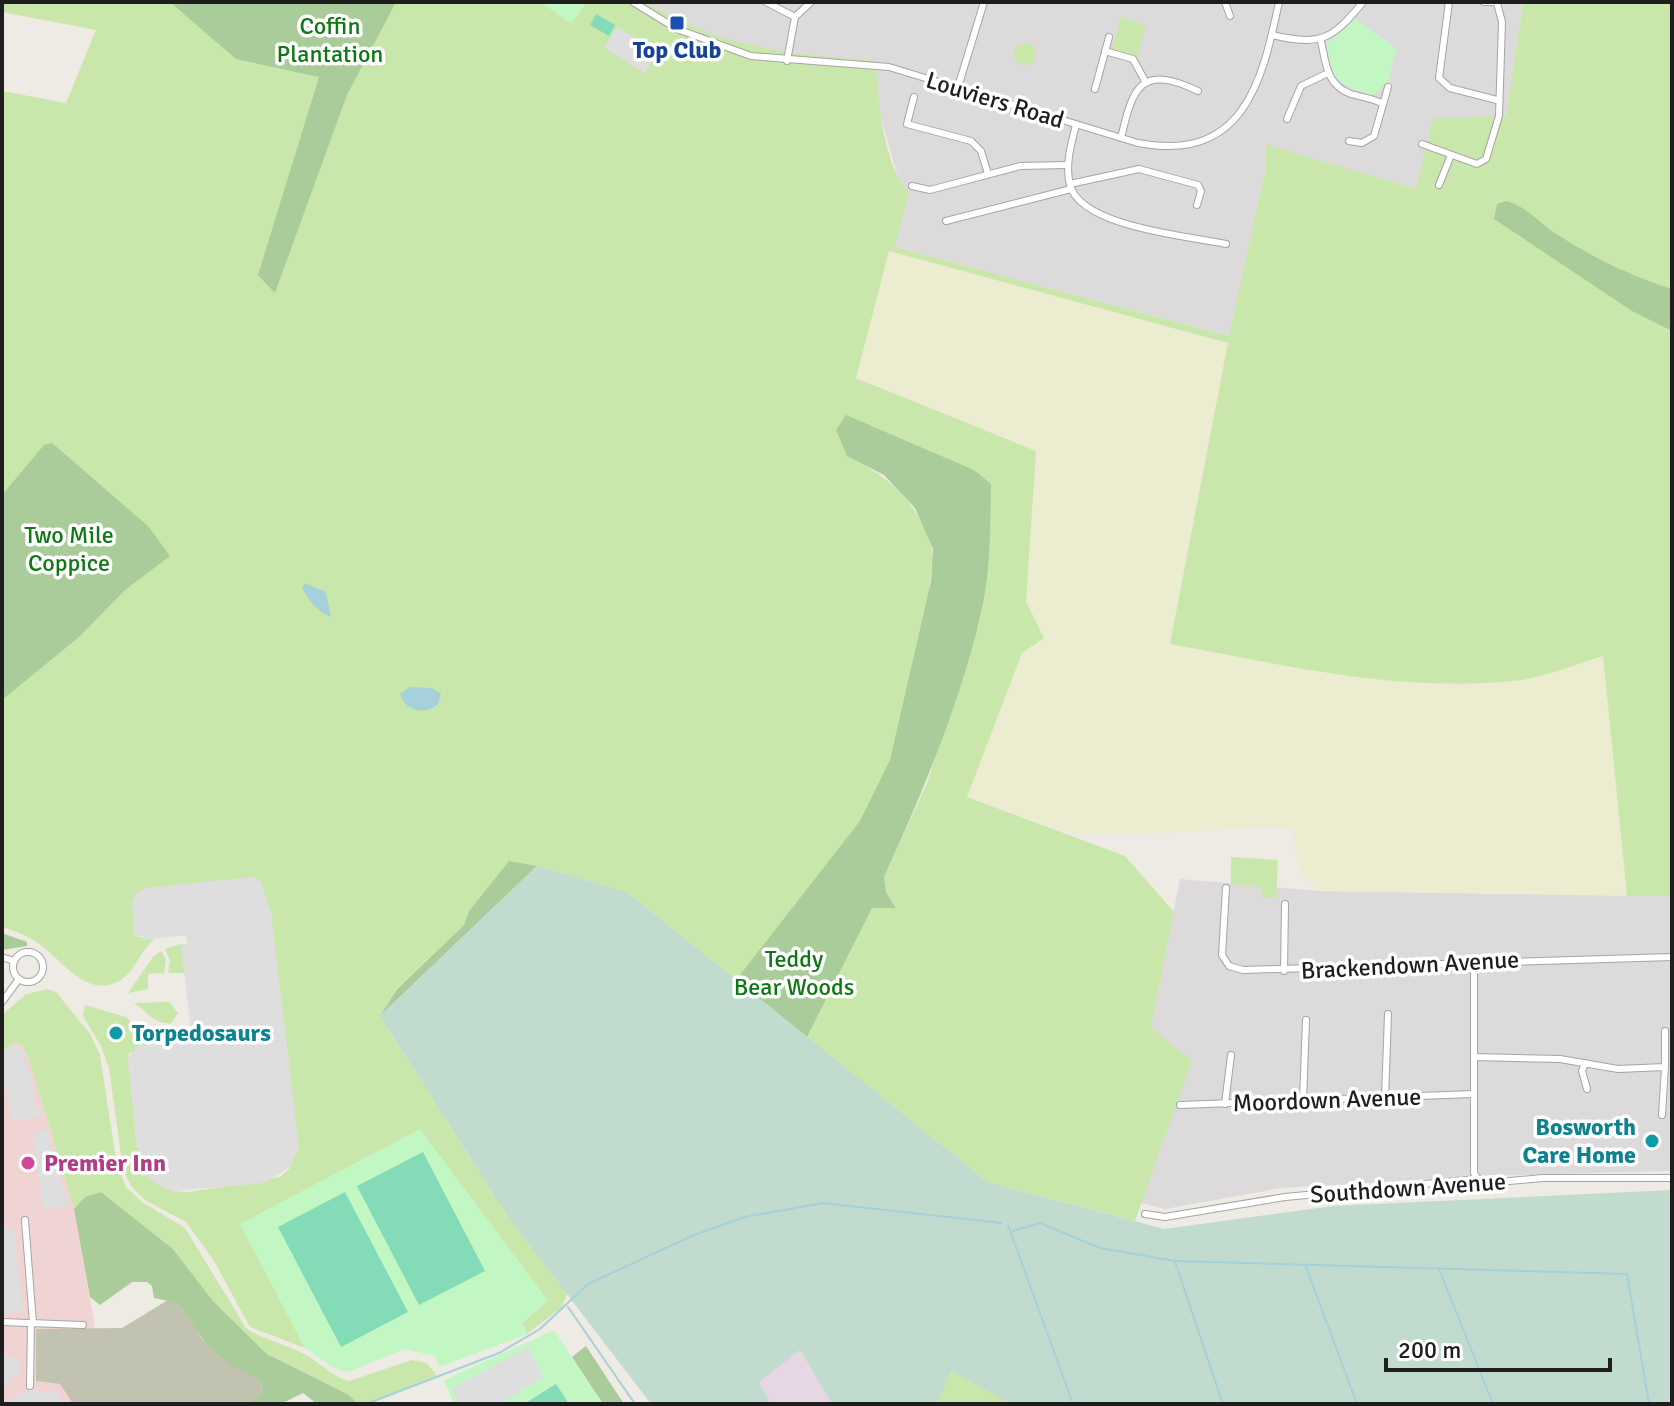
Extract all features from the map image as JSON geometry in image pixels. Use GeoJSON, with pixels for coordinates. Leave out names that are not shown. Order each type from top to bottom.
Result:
{"type":"FeatureCollection","features":[{"type":"Feature","properties":{"kind":"street","name":"Louviers Road"},"geometry":{"type":"LineString","coordinates":[[633,2],[677,29],[751,56],[889,67],[1121,138],[1169,147],[1200,141],[1225,127],[1251,99],[1261,80],[1279,2]]}},
{"type":"Feature","properties":{"kind":"street"},"geometry":{"type":"LineString","coordinates":[[766,2],[795,17]]}},
{"type":"Feature","properties":{"kind":"street"},"geometry":{"type":"LineString","coordinates":[[787,61],[795,17],[811,2]]}},
{"type":"Feature","properties":{"kind":"street"},"geometry":{"type":"LineString","coordinates":[[958,87],[984,2]]}},
{"type":"Feature","properties":{"kind":"street"},"geometry":{"type":"LineString","coordinates":[[1225,2],[1230,16]]}},
{"type":"Feature","properties":{"kind":"street"},"geometry":{"type":"LineString","coordinates":[[1272,35],[1321,41],[1335,33],[1363,2]]}},
{"type":"Feature","properties":{"kind":"street"},"geometry":{"type":"LineString","coordinates":[[1449,2],[1439,78],[1450,88],[1497,100]]}},
{"type":"Feature","properties":{"kind":"street"},"geometry":{"type":"LineString","coordinates":[[1422,144],[1477,164],[1486,159],[1499,116],[1497,100],[1502,22],[1498,2],[1484,2]]}},
{"type":"Feature","properties":{"kind":"street"},"geometry":{"type":"LineString","coordinates":[[1095,89],[1109,37]]}},
{"type":"Feature","properties":{"kind":"street"},"geometry":{"type":"LineString","coordinates":[[1321,41],[1328,73],[1340,89],[1381,103]]}},
{"type":"Feature","properties":{"kind":"street"},"geometry":{"type":"LineString","coordinates":[[1105,51],[1133,59],[1145,81]]}},
{"type":"Feature","properties":{"kind":"street"},"geometry":{"type":"LineString","coordinates":[[1287,119],[1301,86],[1328,73]]}},
{"type":"Feature","properties":{"kind":"street"},"geometry":{"type":"LineString","coordinates":[[1121,138],[1133,94],[1145,81],[1159,78],[1198,91]]}},
{"type":"Feature","properties":{"kind":"street"},"geometry":{"type":"LineString","coordinates":[[1349,141],[1362,143],[1372,140],[1388,87]]}},
{"type":"Feature","properties":{"kind":"street"},"geometry":{"type":"LineString","coordinates":[[914,97],[907,124],[971,141],[981,151],[988,174]]}},
{"type":"Feature","properties":{"kind":"street"},"geometry":{"type":"LineString","coordinates":[[1076,125],[1067,165],[1070,186],[1084,206],[1106,219],[1226,244]]}},
{"type":"Feature","properties":{"kind":"street"},"geometry":{"type":"LineString","coordinates":[[1439,185],[1451,155]]}},
{"type":"Feature","properties":{"kind":"street"},"geometry":{"type":"LineString","coordinates":[[912,186],[930,190],[1020,166],[1067,165]]}},
{"type":"Feature","properties":{"kind":"street"},"geometry":{"type":"LineString","coordinates":[[946,221],[1139,169],[1198,185],[1201,191],[1197,205]]}},
{"type":"Feature","properties":{"kind":"street","name":"Brackendown Avenue"},"geometry":{"type":"LineString","coordinates":[[1226,888],[1222,955],[1229,966],[1243,970],[1672,957]]}},
{"type":"Feature","properties":{"kind":"street"},"geometry":{"type":"LineString","coordinates":[[1284,971],[1285,904]]}},
{"type":"Feature","properties":{"kind":"street"},"geometry":{"type":"LineString","coordinates":[[30,952],[41,960],[42,970],[37,978],[28,982],[19,979],[13,971],[14,961],[20,954],[30,952]]}},
{"type":"Feature","properties":{"kind":"street"},"geometry":{"type":"LineString","coordinates":[[2,957],[14,961]]}},
{"type":"Feature","properties":{"kind":"street"},"geometry":{"type":"LineString","coordinates":[[1474,962],[1474,1173],[1478,1179]]}},
{"type":"Feature","properties":{"kind":"street"},"geometry":{"type":"LineString","coordinates":[[2,1002],[19,979]]}},
{"type":"Feature","properties":{"kind":"street"},"geometry":{"type":"LineString","coordinates":[[1385,1098],[1388,1014]]}},
{"type":"Feature","properties":{"kind":"street"},"geometry":{"type":"LineString","coordinates":[[1303,1101],[1306,1020]]}},
{"type":"Feature","properties":{"kind":"street"},"geometry":{"type":"LineString","coordinates":[[1662,1115],[1665,1031]]}},
{"type":"Feature","properties":{"kind":"street"},"geometry":{"type":"LineString","coordinates":[[1225,1104],[1231,1055]]}},
{"type":"Feature","properties":{"kind":"street"},"geometry":{"type":"LineString","coordinates":[[1474,1057],[1560,1059],[1618,1069],[1665,1067]]}},
{"type":"Feature","properties":{"kind":"street"},"geometry":{"type":"LineString","coordinates":[[1585,1063],[1582,1071],[1587,1089]]}},
{"type":"Feature","properties":{"kind":"street","name":"Moordown Avenue"},"geometry":{"type":"LineString","coordinates":[[1180,1105],[1473,1094]]}},
{"type":"Feature","properties":{"kind":"street","name":"Southdown Avenue"},"geometry":{"type":"LineString","coordinates":[[1145,1214],[1165,1217],[1273,1199],[1478,1179],[1487,1183],[1543,1178],[1672,1178]]}},
{"type":"Feature","properties":{"kind":"street"},"geometry":{"type":"LineString","coordinates":[[25,1220],[32,1323],[30,1386]]}},
{"type":"Feature","properties":{"kind":"street"},"geometry":{"type":"LineString","coordinates":[[2,1322],[83,1325]]}},
{"type":"Feature","properties":{"kind":"shaded area"},"geometry":{"type":"Polygon","coordinates":[[[645,2],[1523,2],[1506,116],[1416,189],[1265,145],[1266,167],[1230,336],[895,247],[909,193],[900,184],[878,107],[876,62],[772,50],[725,40],[679,22],[645,2]]]}},
{"type":"Feature","properties":{"kind":"shaded area"},"geometry":{"type":"Polygon","coordinates":[[[617,27],[652,48],[654,58],[645,73],[604,48],[617,27]]]}},
{"type":"Feature","properties":{"kind":"shaded area"},"geometry":{"type":"Polygon","coordinates":[[[888,251],[1228,343],[1170,644],[1524,679],[1603,656],[1627,896],[1319,891],[1306,879],[1298,864],[1292,829],[1275,826],[1138,834],[1070,833],[967,797],[1022,653],[1044,638],[1026,601],[1036,452],[856,378],[888,251]]]}},
{"type":"Feature","properties":{"kind":"shaded area"},"geometry":{"type":"Polygon","coordinates":[[[537,866],[627,892],[988,1182],[1164,1229],[1333,1206],[1672,1190],[1672,1404],[1012,1404],[951,1371],[937,1404],[832,1404],[800,1350],[759,1382],[771,1404],[651,1404],[508,1217],[380,1016],[537,866]]]}},
{"type":"Feature","properties":{"kind":"shaded area"},"geometry":{"type":"Polygon","coordinates":[[[254,877],[260,881],[271,913],[299,1147],[290,1167],[264,1183],[172,1191],[156,1184],[145,1174],[137,1147],[128,1059],[136,1046],[192,1039],[181,944],[188,945],[186,935],[143,940],[143,936],[134,936],[132,904],[136,894],[145,888],[254,877]]]}},
{"type":"Feature","properties":{"kind":"shaded area"},"geometry":{"type":"Polygon","coordinates":[[[1180,879],[1319,891],[1672,896],[1672,1171],[1481,1176],[1281,1188],[1165,1209],[1141,1203],[1151,1028],[1180,879]]]}},
{"type":"Feature","properties":{"kind":"shaded area"},"geometry":{"type":"Polygon","coordinates":[[[13,1042],[22,1045],[29,1059],[74,1209],[94,1322],[95,1329],[36,1329],[36,1381],[60,1384],[73,1404],[2,1404],[2,1050],[13,1042]]]}},
{"type":"Feature","properties":{"kind":"shaded area"},"geometry":{"type":"Polygon","coordinates":[[[13,1045],[21,1048],[34,1088],[37,1110],[40,1110],[42,1117],[11,1120],[6,1086],[2,1086],[2,1052],[13,1045]]]}},
{"type":"Feature","properties":{"kind":"shaded area"},"geometry":{"type":"Polygon","coordinates":[[[47,1130],[69,1206],[43,1209],[33,1133],[47,1130]]]}},
{"type":"Feature","properties":{"kind":"shaded area"},"geometry":{"type":"Polygon","coordinates":[[[13,1228],[23,1312],[2,1313],[2,1229],[13,1228]]]}},
{"type":"Feature","properties":{"kind":"shaded area"},"geometry":{"type":"Polygon","coordinates":[[[168,1300],[188,1313],[202,1339],[216,1354],[261,1381],[262,1393],[244,1404],[73,1404],[60,1384],[36,1381],[36,1329],[122,1328],[168,1300]]]}},
{"type":"Feature","properties":{"kind":"shaded area"},"geometry":{"type":"Polygon","coordinates":[[[528,1347],[543,1377],[500,1404],[458,1404],[452,1388],[528,1347]]]}},
{"type":"Feature","properties":{"kind":"shaded area"},"geometry":{"type":"Polygon","coordinates":[[[800,1350],[832,1404],[771,1404],[758,1382],[800,1350]]]}},
{"type":"Feature","properties":{"kind":"shaded area"},"geometry":{"type":"Polygon","coordinates":[[[2,1357],[18,1357],[20,1373],[2,1385],[2,1357]]]}},
{"type":"Feature","properties":{"kind":"shaded area"},"geometry":{"type":"Polygon","coordinates":[[[31,1389],[35,1393],[56,1391],[64,1404],[3,1404],[31,1389]]]}},
{"type":"Feature","properties":{"kind":"green space"},"geometry":{"type":"Polygon","coordinates":[[[2,2],[645,2],[703,30],[757,46],[876,61],[880,112],[888,149],[900,181],[909,193],[895,247],[1229,336],[1266,167],[1265,144],[1416,189],[1433,118],[1506,116],[1523,2],[1672,2],[1672,896],[1627,896],[1603,656],[1521,680],[1433,683],[1344,675],[1170,644],[1228,343],[889,251],[856,378],[1036,451],[1026,601],[1044,638],[1022,653],[967,797],[1125,856],[1174,912],[1151,1028],[1192,1060],[1135,1221],[988,1182],[807,1037],[872,907],[896,907],[886,892],[884,877],[927,783],[982,612],[991,490],[847,456],[876,472],[909,502],[931,546],[930,586],[910,686],[884,776],[847,842],[785,923],[736,980],[627,892],[537,866],[509,862],[469,911],[464,925],[397,988],[380,1016],[508,1217],[567,1294],[562,1307],[527,1334],[522,1323],[547,1302],[241,1224],[305,1348],[250,1327],[214,1261],[186,1222],[145,1200],[132,1187],[123,1170],[109,1068],[101,1046],[83,1016],[85,1005],[126,1017],[144,1033],[157,1038],[192,1037],[129,1053],[128,1059],[137,1147],[172,1191],[190,1192],[280,1177],[290,1168],[271,913],[260,881],[254,877],[135,936],[154,940],[127,975],[110,985],[88,983],[37,943],[2,927],[2,91],[66,103],[96,30],[2,12],[2,2]]]}},
{"type":"Feature","properties":{"kind":"green space","name":"Coffin Plantation"},"geometry":{"type":"Polygon","coordinates":[[[170,2],[396,2],[347,95],[275,293],[258,275],[319,77],[236,59],[170,2]]]}},
{"type":"Feature","properties":{"kind":"green space"},"geometry":{"type":"Polygon","coordinates":[[[541,2],[587,2],[571,24],[541,2]]]}},
{"type":"Feature","properties":{"kind":"green space"},"geometry":{"type":"Polygon","coordinates":[[[596,14],[615,25],[609,36],[590,25],[596,14]]]}},
{"type":"Feature","properties":{"kind":"green space"},"geometry":{"type":"Polygon","coordinates":[[[1121,16],[1146,25],[1137,59],[1112,48],[1121,16]]]}},
{"type":"Feature","properties":{"kind":"green space"},"geometry":{"type":"Polygon","coordinates":[[[1355,18],[1397,49],[1388,81],[1375,95],[1346,85],[1330,65],[1327,43],[1355,18]]]}},
{"type":"Feature","properties":{"kind":"green space"},"geometry":{"type":"Polygon","coordinates":[[[1025,43],[1033,46],[1036,54],[1033,62],[1025,65],[1017,62],[1014,54],[1017,46],[1025,43]]]}},
{"type":"Feature","properties":{"kind":"green space"},"geometry":{"type":"Polygon","coordinates":[[[1506,201],[1521,207],[1558,235],[1599,259],[1672,289],[1672,331],[1632,311],[1494,219],[1497,204],[1506,201]]]}},
{"type":"Feature","properties":{"kind":"green space","name":"Teddy Bear Woods"},"geometry":{"type":"Polygon","coordinates":[[[846,415],[974,470],[991,484],[987,581],[973,646],[952,713],[884,877],[886,892],[896,908],[872,908],[807,1037],[736,980],[860,821],[890,760],[931,581],[933,549],[915,508],[884,475],[847,456],[836,430],[846,415]]]}},
{"type":"Feature","properties":{"kind":"green space","name":"Two Mile Coppice"},"geometry":{"type":"Polygon","coordinates":[[[52,443],[148,526],[170,556],[125,590],[79,637],[2,700],[2,495],[44,445],[52,443]]]}},
{"type":"Feature","properties":{"kind":"green space"},"geometry":{"type":"Polygon","coordinates":[[[1231,857],[1278,860],[1276,898],[1261,898],[1261,887],[1231,884],[1231,857]]]}},
{"type":"Feature","properties":{"kind":"green space"},"geometry":{"type":"Polygon","coordinates":[[[509,861],[537,866],[380,1016],[397,989],[464,925],[469,911],[509,861]]]}},
{"type":"Feature","properties":{"kind":"green space"},"geometry":{"type":"Polygon","coordinates":[[[2,933],[27,942],[27,946],[2,950],[2,933]]]}},
{"type":"Feature","properties":{"kind":"green space"},"geometry":{"type":"Polygon","coordinates":[[[181,944],[185,973],[168,973],[170,960],[165,949],[181,944]]]}},
{"type":"Feature","properties":{"kind":"green space"},"geometry":{"type":"Polygon","coordinates":[[[161,951],[166,959],[164,973],[148,974],[148,989],[128,993],[153,957],[161,951]]]}},
{"type":"Feature","properties":{"kind":"green space"},"geometry":{"type":"Polygon","coordinates":[[[47,989],[56,992],[90,1034],[100,1055],[117,1166],[126,1187],[142,1202],[185,1228],[246,1328],[303,1353],[349,1381],[412,1360],[427,1363],[437,1376],[378,1401],[358,1404],[349,1395],[267,1354],[213,1301],[173,1249],[101,1192],[85,1197],[74,1209],[29,1059],[22,1045],[14,1043],[2,1052],[2,1015],[26,994],[47,989]]]}},
{"type":"Feature","properties":{"kind":"green space"},"geometry":{"type":"Polygon","coordinates":[[[169,1002],[178,1013],[171,1023],[155,1020],[134,1003],[169,1002]]]}},
{"type":"Feature","properties":{"kind":"green space"},"geometry":{"type":"Polygon","coordinates":[[[420,1129],[548,1301],[522,1323],[527,1334],[439,1367],[435,1356],[405,1349],[347,1372],[334,1368],[305,1348],[240,1224],[420,1129]]]}},
{"type":"Feature","properties":{"kind":"green space"},"geometry":{"type":"Polygon","coordinates":[[[423,1152],[485,1271],[419,1305],[357,1186],[423,1152]]]}},
{"type":"Feature","properties":{"kind":"green space"},"geometry":{"type":"Polygon","coordinates":[[[101,1192],[173,1249],[213,1301],[267,1354],[349,1395],[358,1404],[317,1404],[303,1393],[281,1404],[244,1404],[262,1393],[261,1381],[212,1350],[184,1311],[177,1305],[154,1298],[152,1286],[147,1282],[132,1282],[100,1305],[90,1297],[74,1209],[85,1197],[101,1192]]]}},
{"type":"Feature","properties":{"kind":"green space"},"geometry":{"type":"Polygon","coordinates":[[[345,1192],[408,1312],[341,1347],[278,1227],[345,1192]]]}},
{"type":"Feature","properties":{"kind":"green space"},"geometry":{"type":"Polygon","coordinates":[[[554,1330],[602,1404],[454,1404],[444,1380],[554,1330]]]}},
{"type":"Feature","properties":{"kind":"green space"},"geometry":{"type":"Polygon","coordinates":[[[586,1346],[624,1404],[603,1404],[572,1357],[586,1346]]]}},
{"type":"Feature","properties":{"kind":"green space"},"geometry":{"type":"Polygon","coordinates":[[[951,1370],[1007,1400],[1012,1404],[937,1404],[951,1370]]]}},
{"type":"Feature","properties":{"kind":"green space"},"geometry":{"type":"Polygon","coordinates":[[[556,1384],[569,1404],[524,1404],[556,1384]]]}},
{"type":"Feature","properties":{"kind":"water"},"geometry":{"type":"Polygon","coordinates":[[[305,583],[326,592],[331,617],[310,601],[302,588],[305,583]]]}},
{"type":"Feature","properties":{"kind":"water"},"geometry":{"type":"Polygon","coordinates":[[[410,687],[432,688],[441,694],[438,704],[422,711],[411,708],[400,694],[410,687]]]}},
{"type":"Feature","properties":{"kind":"waterway"},"geometry":{"type":"LineString","coordinates":[[366,1404],[499,1353],[540,1329],[588,1284],[694,1235],[745,1217],[823,1203],[1001,1223]]}},
{"type":"Feature","properties":{"kind":"waterway"},"geometry":{"type":"LineString","coordinates":[[1013,1231],[1040,1223],[1100,1248],[1175,1261],[1627,1274],[1649,1404]]}},
{"type":"Feature","properties":{"kind":"waterway"},"geometry":{"type":"LineString","coordinates":[[1008,1225],[1073,1404]]}},
{"type":"Feature","properties":{"kind":"waterway"},"geometry":{"type":"LineString","coordinates":[[1175,1262],[1223,1404]]}},
{"type":"Feature","properties":{"kind":"waterway"},"geometry":{"type":"LineString","coordinates":[[1305,1264],[1357,1404]]}},
{"type":"Feature","properties":{"kind":"waterway"},"geometry":{"type":"LineString","coordinates":[[1439,1269],[1493,1404]]}},
{"type":"Feature","properties":{"kind":"waterway"},"geometry":{"type":"LineString","coordinates":[[568,1307],[635,1404]]}},
{"type":"Feature","properties":{"kind":"place","name":"Top Club"},"geometry":{"type":"Point","coordinates":[677,23]}},
{"type":"Feature","properties":{"kind":"place","name":"Torpedosaurs"},"geometry":{"type":"Point","coordinates":[116,1033]}},
{"type":"Feature","properties":{"kind":"place","name":"Bosworth Care Home"},"geometry":{"type":"Point","coordinates":[1652,1141]}},
{"type":"Feature","properties":{"kind":"place","name":"Premier Inn"},"geometry":{"type":"Point","coordinates":[28,1163]}}]}
